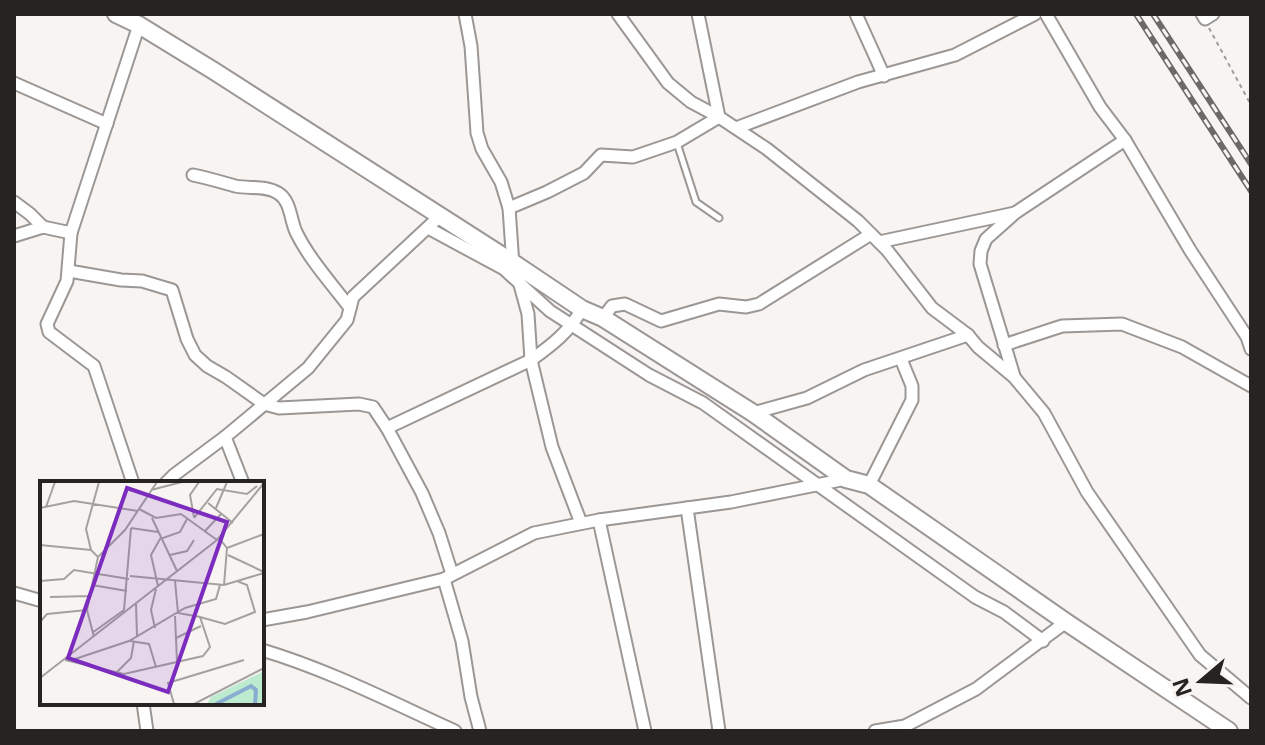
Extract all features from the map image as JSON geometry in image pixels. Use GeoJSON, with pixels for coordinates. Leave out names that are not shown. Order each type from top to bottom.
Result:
{"type":"FeatureCollection","features":[{"type":"Feature","properties":{"kind":"street"},"geometry":{"type":"LineString","coordinates":[[465,14],[471,46],[477,133],[482,149],[501,182],[509,208],[512,262],[528,314],[531,360],[552,447],[581,523]]}},
{"type":"Feature","properties":{"kind":"street"},"geometry":{"type":"LineString","coordinates":[[618,14],[668,83],[691,102],[767,149],[858,221],[932,308],[968,335],[1014,377],[1044,413],[1087,492],[1200,655],[1251,698]]}},
{"type":"Feature","properties":{"kind":"street"},"geometry":{"type":"LineString","coordinates":[[698,14],[719,117]]}},
{"type":"Feature","properties":{"kind":"street"},"geometry":{"type":"LineString","coordinates":[[856,14],[884,76]]}},
{"type":"Feature","properties":{"kind":"street"},"geometry":{"type":"LineString","coordinates":[[736,128],[858,82],[955,55],[1035,14]]}},
{"type":"Feature","properties":{"kind":"street"},"geometry":{"type":"LineString","coordinates":[[1046,14],[1100,107],[1125,140],[1190,250],[1247,337],[1251,349]]}},
{"type":"Feature","properties":{"kind":"street"},"geometry":{"type":"LineString","coordinates":[[121,15],[504,269],[550,311],[649,375],[703,403],[975,597],[1004,612],[1043,641]]}},
{"type":"Feature","properties":{"kind":"street"},"geometry":{"type":"LineString","coordinates":[[132,481],[94,366],[47,329],[47,324],[67,281],[71,233],[139,25]]}},
{"type":"Feature","properties":{"kind":"street"},"geometry":{"type":"LineString","coordinates":[[14,83],[107,124]]}},
{"type":"Feature","properties":{"kind":"street"},"geometry":{"type":"LineString","coordinates":[[509,208],[584,173],[601,155],[633,157],[677,142],[719,117]]}},
{"type":"Feature","properties":{"kind":"street"},"geometry":{"type":"LineString","coordinates":[[1014,377],[980,264],[986,239],[1015,213],[1125,140]]}},
{"type":"Feature","properties":{"kind":"street"},"geometry":{"type":"LineString","coordinates":[[193,175],[237,186],[264,188],[286,199],[295,230],[350,308]]}},
{"type":"Feature","properties":{"kind":"street"},"geometry":{"type":"LineString","coordinates":[[14,202],[43,227],[71,233]]}},
{"type":"Feature","properties":{"kind":"street"},"geometry":{"type":"LineString","coordinates":[[603,318],[612,306],[625,304],[661,321],[719,304],[746,307],[759,304],[875,238],[1015,213]]}},
{"type":"Feature","properties":{"kind":"street"},"geometry":{"type":"LineString","coordinates":[[434,222],[512,262],[582,309],[603,318],[753,413],[846,479],[869,485],[1229,731]]}},
{"type":"Feature","properties":{"kind":"street"},"geometry":{"type":"LineString","coordinates":[[168,481],[308,368],[347,320],[353,297],[434,222]]}},
{"type":"Feature","properties":{"kind":"street"},"geometry":{"type":"LineString","coordinates":[[14,236],[43,227]]}},
{"type":"Feature","properties":{"kind":"street"},"geometry":{"type":"LineString","coordinates":[[69,271],[142,281],[172,290],[195,355],[264,404],[279,408],[359,404],[373,407],[422,493],[439,533],[480,731]]}},
{"type":"Feature","properties":{"kind":"street"},"geometry":{"type":"LineString","coordinates":[[387,428],[531,360],[573,325],[582,309]]}},
{"type":"Feature","properties":{"kind":"street"},"geometry":{"type":"LineString","coordinates":[[1004,345],[1062,326],[1122,324],[1182,347],[1251,386]]}},
{"type":"Feature","properties":{"kind":"street"},"geometry":{"type":"LineString","coordinates":[[753,413],[807,398],[864,370],[968,335]]}},
{"type":"Feature","properties":{"kind":"street"},"geometry":{"type":"LineString","coordinates":[[869,485],[912,400],[912,386],[901,359]]}},
{"type":"Feature","properties":{"kind":"street"},"geometry":{"type":"LineString","coordinates":[[225,437],[242,481]]}},
{"type":"Feature","properties":{"kind":"street"},"geometry":{"type":"LineString","coordinates":[[264,620],[307,612],[448,576],[534,533],[599,520],[731,502],[846,479]]}},
{"type":"Feature","properties":{"kind":"street"},"geometry":{"type":"LineString","coordinates":[[687,508],[719,731]]}},
{"type":"Feature","properties":{"kind":"street"},"geometry":{"type":"LineString","coordinates":[[599,520],[645,731]]}},
{"type":"Feature","properties":{"kind":"street"},"geometry":{"type":"LineString","coordinates":[[14,593],[40,600]]}},
{"type":"Feature","properties":{"kind":"street"},"geometry":{"type":"LineString","coordinates":[[875,731],[906,728],[976,689],[1066,622]]}},
{"type":"Feature","properties":{"kind":"street"},"geometry":{"type":"LineString","coordinates":[[264,650],[285,655],[345,680],[455,731]]}},
{"type":"Feature","properties":{"kind":"street"},"geometry":{"type":"LineString","coordinates":[[143,705],[147,731]]}},
{"type":"Feature","properties":{"kind":"lane"},"geometry":{"type":"LineString","coordinates":[[677,142],[696,202],[719,218]]}},
{"type":"Feature","properties":{"kind":"path"},"geometry":{"type":"LineString","coordinates":[[1207,16],[1251,105]]}},
{"type":"Feature","properties":{"kind":"railway"},"geometry":{"type":"LineString","coordinates":[[1136,14],[1251,191]]}},
{"type":"Feature","properties":{"kind":"railway"},"geometry":{"type":"LineString","coordinates":[[1153,14],[1251,164]]}}]}
